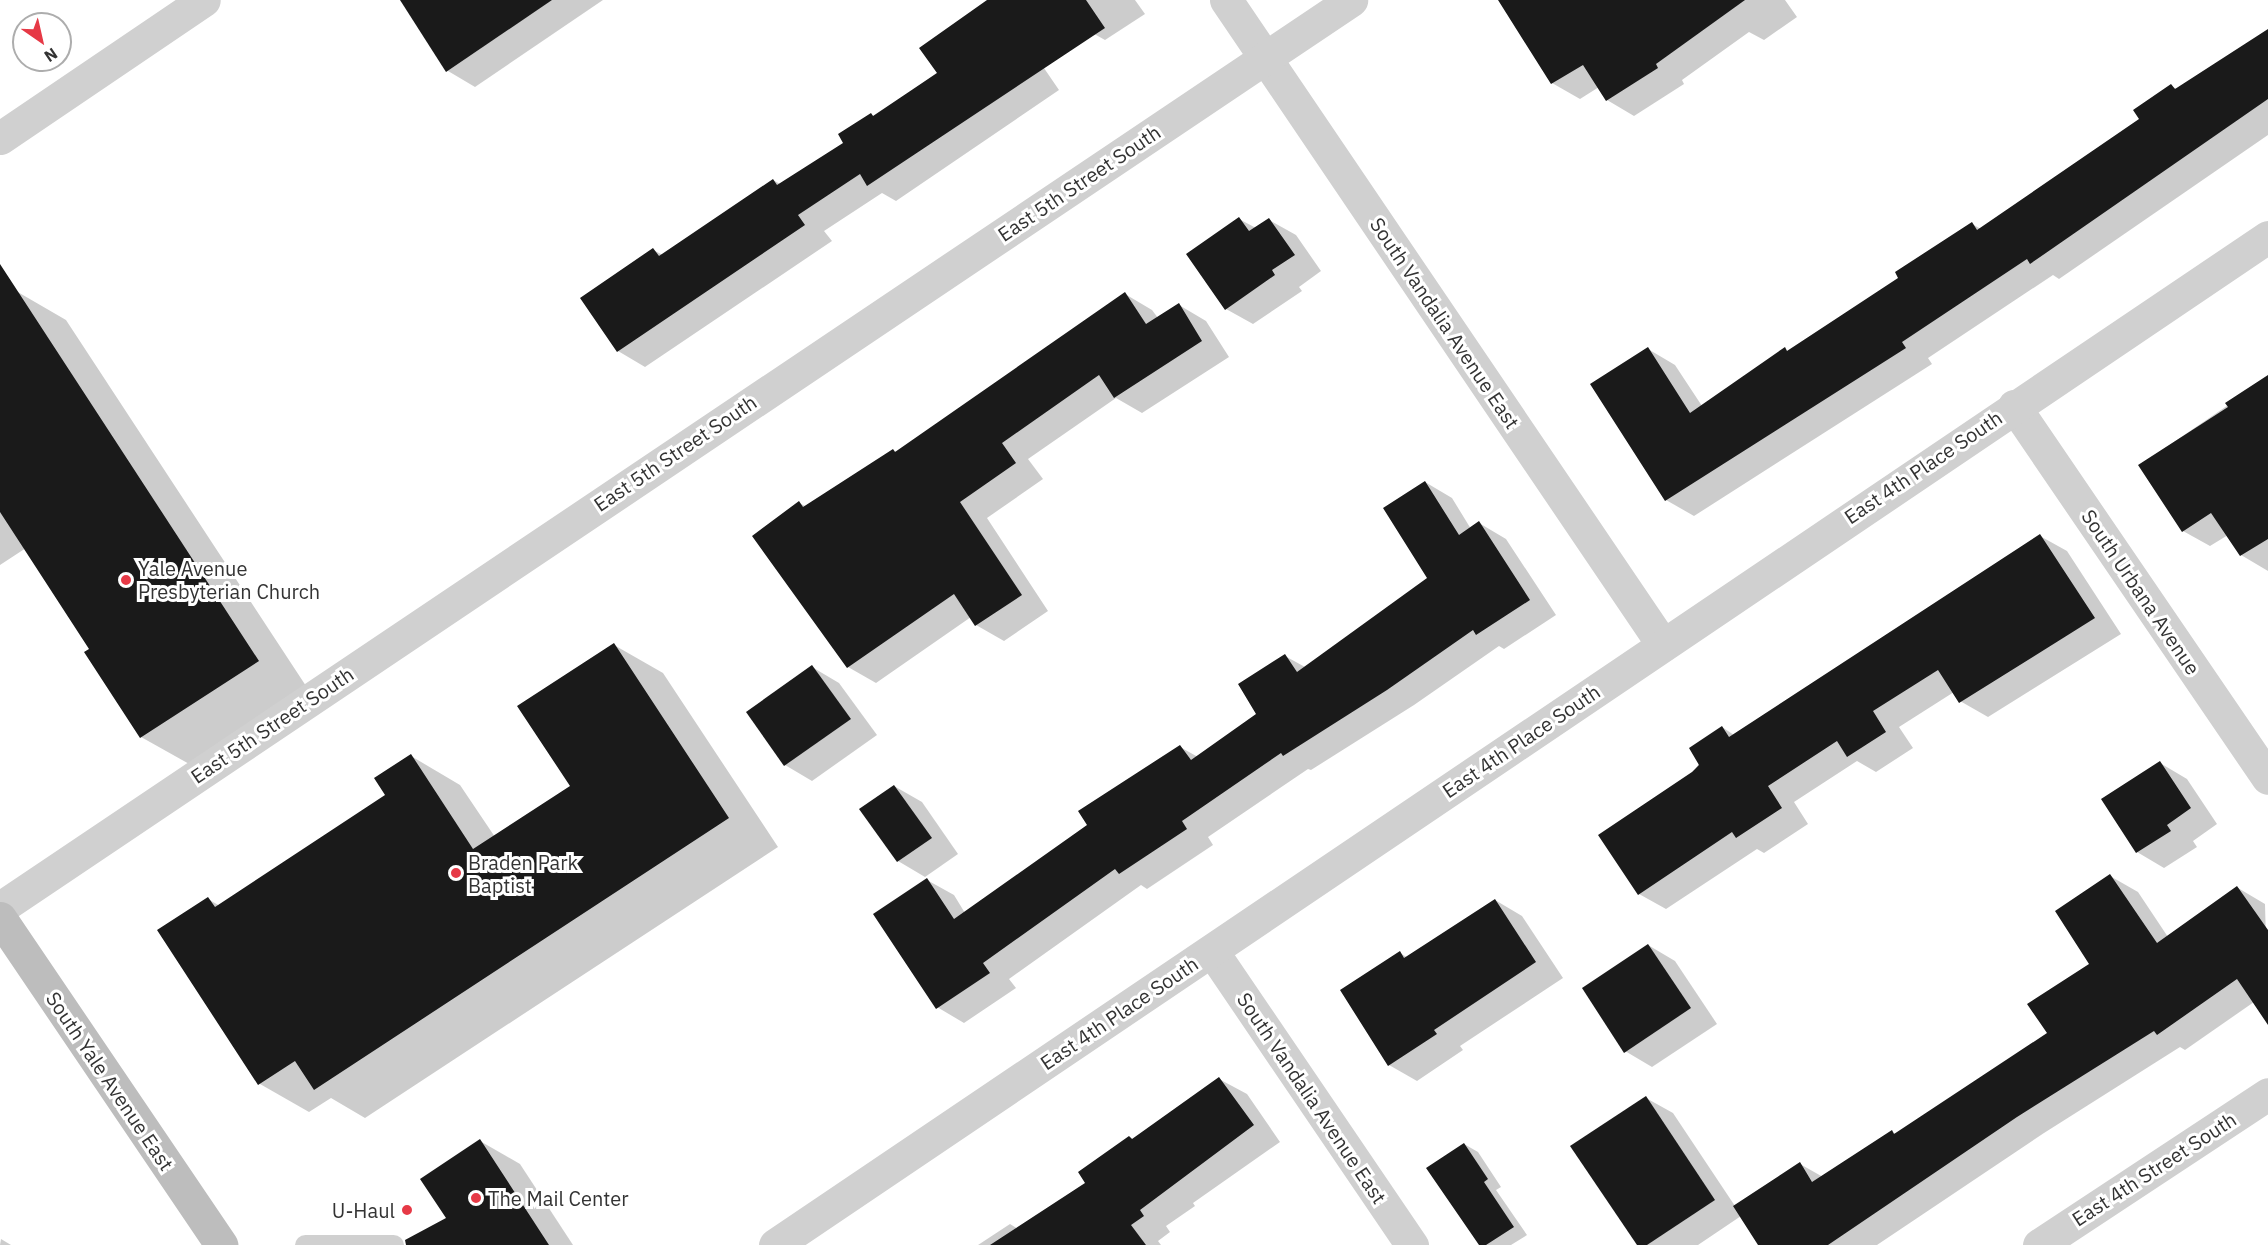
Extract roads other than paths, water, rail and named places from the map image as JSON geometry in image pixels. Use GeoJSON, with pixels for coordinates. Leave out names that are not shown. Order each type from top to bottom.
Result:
{"type":"FeatureCollection","features":[{"type":"Feature","properties":{"kind":"main road","name":"South Yale Avenue East"},"geometry":{"type":"LineString","coordinates":[[0,918],[221,1245]]}},
{"type":"Feature","properties":{"kind":"street"},"geometry":{"type":"LineString","coordinates":[[0,138],[204,0]]}},
{"type":"Feature","properties":{"kind":"street","name":"South Vandalia Avenue East"},"geometry":{"type":"LineString","coordinates":[[1226,0],[1663,645]]}},
{"type":"Feature","properties":{"kind":"street","name":"East 5th Street South"},"geometry":{"type":"LineString","coordinates":[[0,908],[1351,0]]}},
{"type":"Feature","properties":{"kind":"street","name":"East 4th Place South"},"geometry":{"type":"LineString","coordinates":[[775,1245],[2014,406],[2268,237]]}},
{"type":"Feature","properties":{"kind":"street","name":"South Urbana Avenue"},"geometry":{"type":"LineString","coordinates":[[2014,406],[2268,778]]}},
{"type":"Feature","properties":{"kind":"street","name":"South Vandalia Avenue East"},"geometry":{"type":"LineString","coordinates":[[1212,951],[1412,1245]]}},
{"type":"Feature","properties":{"kind":"street","name":"East 4th Street South"},"geometry":{"type":"LineString","coordinates":[[2039,1245],[2268,1094]]}},
{"type":"Feature","properties":{"kind":"lane"},"geometry":{"type":"LineString","coordinates":[[305,1245],[393,1245]]}},
{"type":"Feature","properties":{"kind":"place","name":"Yale Avenue Presbyterian Church"},"geometry":{"type":"Point","coordinates":[126,580]}},
{"type":"Feature","properties":{"kind":"place","name":"Braden Park Baptist"},"geometry":{"type":"Point","coordinates":[456,873]}},
{"type":"Feature","properties":{"kind":"place","name":"The Mail Center"},"geometry":{"type":"Point","coordinates":[476,1198]}},
{"type":"Feature","properties":{"kind":"place","name":"U-Haul"},"geometry":{"type":"Point","coordinates":[407,1210]}}]}
